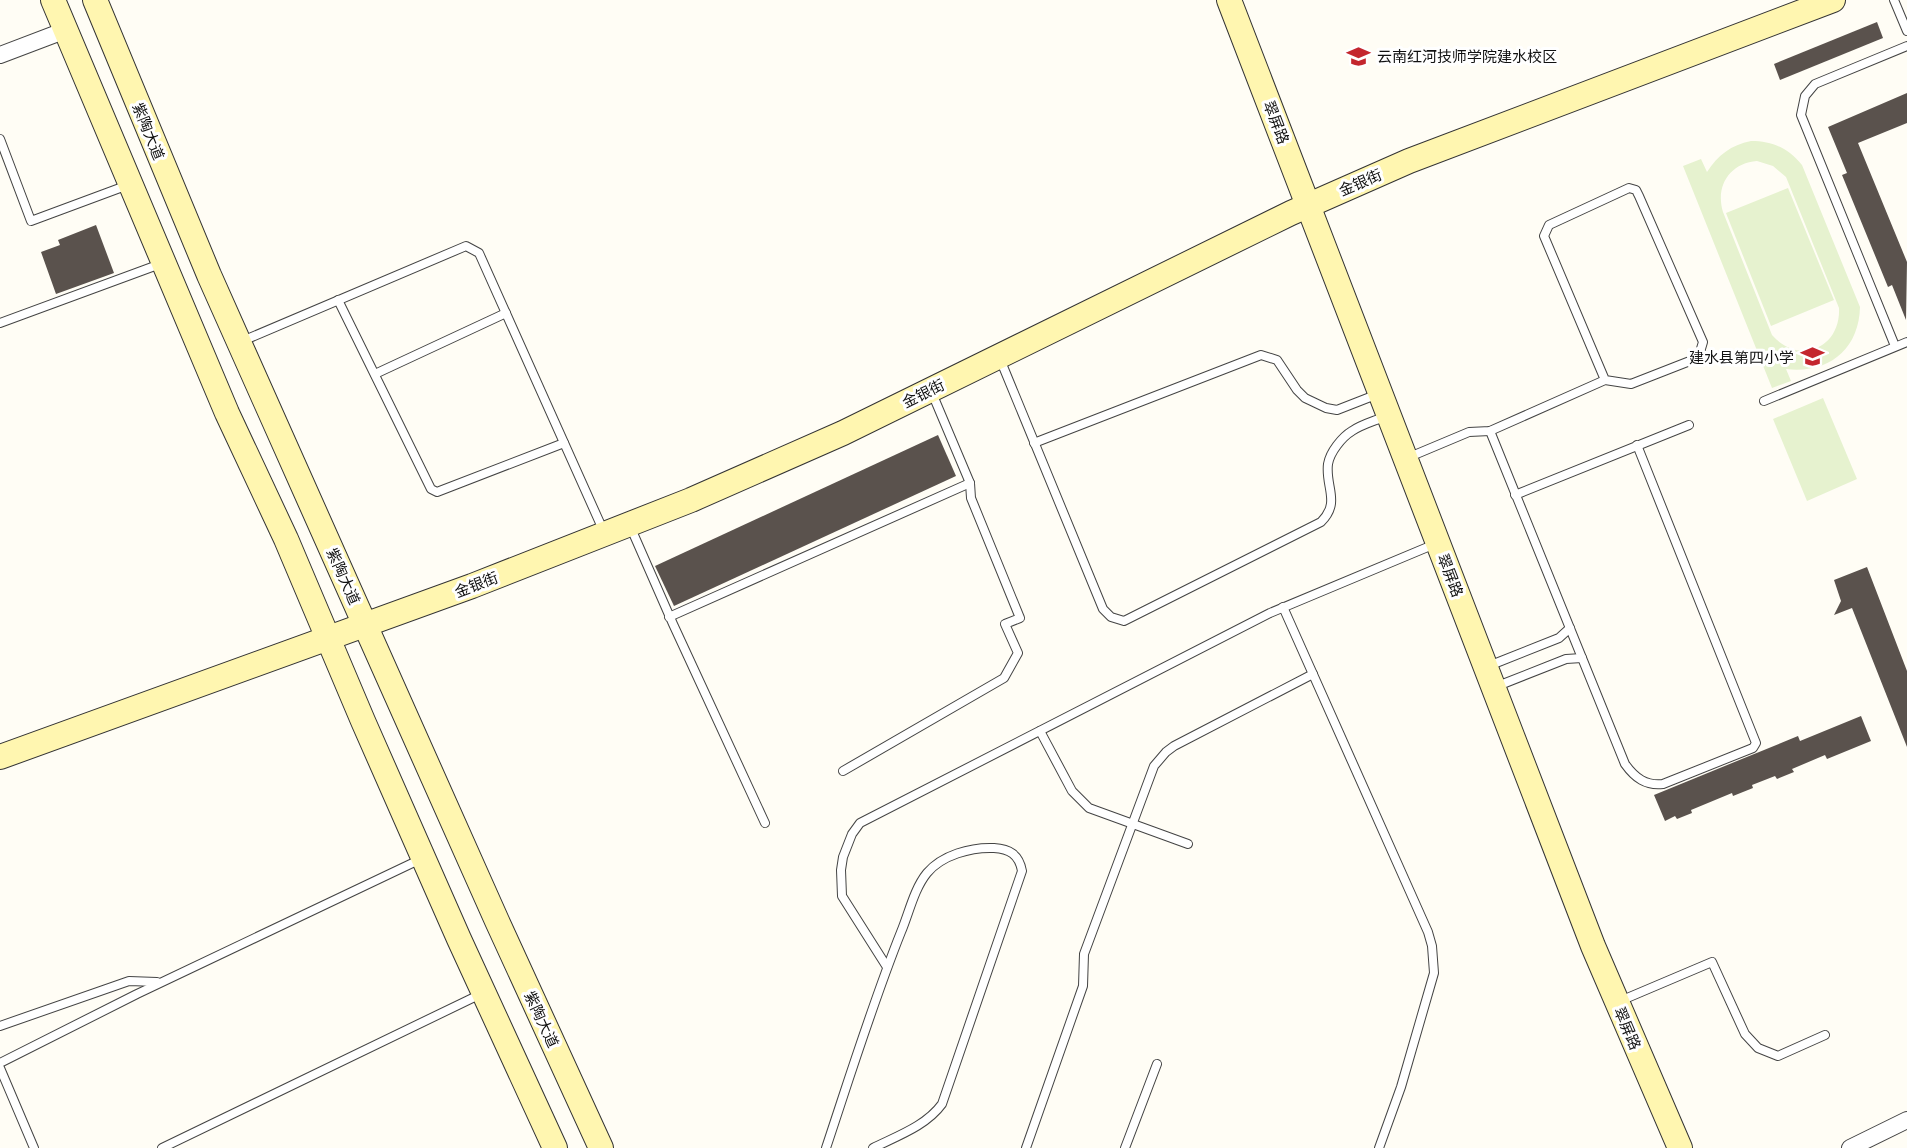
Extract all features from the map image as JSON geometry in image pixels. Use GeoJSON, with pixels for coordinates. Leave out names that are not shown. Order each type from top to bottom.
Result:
{"type":"FeatureCollection","features":[{"type":"Feature","properties":{"kind":"street"},"geometry":{"type":"LineString","coordinates":[[53,0],[227,413],[286,539],[423,858],[555,1148]]}},
{"type":"Feature","properties":{"kind":"street","name":"紫陶大道"},"geometry":{"type":"LineString","coordinates":[[95,0],[209,275],[601,1148]]}},
{"type":"Feature","properties":{"kind":"street","name":"翠屏路"},"geometry":{"type":"LineString","coordinates":[[1229,0],[1593,946],[1680,1148]]}},
{"type":"Feature","properties":{"kind":"street","name":"金银街"},"geometry":{"type":"LineString","coordinates":[[0,757],[365,625],[630,525],[804,451],[1309,205],[1409,161],[1833,0]]}},
{"type":"Feature","properties":{"kind":"street"},"geometry":{"type":"LineString","coordinates":[[0,55],[66,30]]}},
{"type":"Feature","properties":{"kind":"street"},"geometry":{"type":"LineString","coordinates":[[1850,1148],[1907,1120]]}},
{"type":"Feature","properties":{"kind":"lane"},"geometry":{"type":"LineString","coordinates":[[1894,0],[1907,31]]}},
{"type":"Feature","properties":{"kind":"lane"},"geometry":{"type":"LineString","coordinates":[[1895,346],[1801,115],[1805,96],[1815,84],[1907,46]]}},
{"type":"Feature","properties":{"kind":"lane"},"geometry":{"type":"LineString","coordinates":[[0,139],[31,221],[130,184]]}},
{"type":"Feature","properties":{"kind":"lane"},"geometry":{"type":"LineString","coordinates":[[1406,458],[1470,432],[1490,431],[1605,380],[1631,384],[1695,359],[1700,352],[1702,342],[1639,196],[1636,190],[1629,188],[1549,225],[1544,236],[1605,380]]}},
{"type":"Feature","properties":{"kind":"lane"},"geometry":{"type":"LineString","coordinates":[[240,342],[466,246],[479,253],[605,535]]}},
{"type":"Feature","properties":{"kind":"lane"},"geometry":{"type":"LineString","coordinates":[[0,323],[163,262]]}},
{"type":"Feature","properties":{"kind":"lane"},"geometry":{"type":"LineString","coordinates":[[338,300],[431,489],[437,492],[564,443]]}},
{"type":"Feature","properties":{"kind":"lane"},"geometry":{"type":"LineString","coordinates":[[375,374],[506,313]]}},
{"type":"Feature","properties":{"kind":"lane"},"geometry":{"type":"LineString","coordinates":[[1764,401],[1907,342]]}},
{"type":"Feature","properties":{"kind":"lane"},"geometry":{"type":"LineString","coordinates":[[1034,442],[1261,355],[1277,360],[1305,398],[1326,408],[1337,410],[1381,393]]}},
{"type":"Feature","properties":{"kind":"lane"},"geometry":{"type":"LineString","coordinates":[[999,356],[1103,609],[1111,616],[1124,621],[1321,522],[1331,505],[1328,464],[1336,448],[1353,429],[1390,415]]}},
{"type":"Feature","properties":{"kind":"lane"},"geometry":{"type":"LineString","coordinates":[[843,771],[1004,678],[1018,653],[1005,624],[1020,618],[971,498],[970,483],[931,390]]}},
{"type":"Feature","properties":{"kind":"lane"},"geometry":{"type":"LineString","coordinates":[[1515,495],[1689,425]]}},
{"type":"Feature","properties":{"kind":"lane"},"geometry":{"type":"LineString","coordinates":[[1490,431],[1625,764],[1633,774],[1645,783],[1653,785],[1663,784],[1753,748],[1756,742],[1637,445]]}},
{"type":"Feature","properties":{"kind":"lane"},"geometry":{"type":"LineString","coordinates":[[669,617],[970,483]]}},
{"type":"Feature","properties":{"kind":"lane"},"geometry":{"type":"LineString","coordinates":[[630,525],[669,617],[765,823]]}},
{"type":"Feature","properties":{"kind":"lane"},"geometry":{"type":"LineString","coordinates":[[887,967],[842,896],[843,857],[852,834],[860,823],[1283,607],[1438,543]]}},
{"type":"Feature","properties":{"kind":"lane"},"geometry":{"type":"LineString","coordinates":[[1283,607],[1423,921],[1432,946],[1434,973],[1401,1087],[1379,1148]]}},
{"type":"Feature","properties":{"kind":"lane"},"geometry":{"type":"LineString","coordinates":[[1490,677],[1559,638],[1570,628]]}},
{"type":"Feature","properties":{"kind":"lane"},"geometry":{"type":"LineString","coordinates":[[1490,677],[1566,659],[1582,658]]}},
{"type":"Feature","properties":{"kind":"lane"},"geometry":{"type":"LineString","coordinates":[[1026,1148],[1083,986],[1084,954],[1154,766],[1166,752],[1313,674]]}},
{"type":"Feature","properties":{"kind":"lane"},"geometry":{"type":"LineString","coordinates":[[1040,731],[1072,791],[1082,803],[1089,808],[1188,844]]}},
{"type":"Feature","properties":{"kind":"lane"},"geometry":{"type":"LineString","coordinates":[[826,1148],[887,967],[922,880],[933,868],[963,850],[1004,849],[1018,858],[1022,871],[942,1104],[923,1123],[873,1148]]}},
{"type":"Feature","properties":{"kind":"lane"},"geometry":{"type":"LineString","coordinates":[[34,1148],[0,1065],[161,983],[423,858]]}},
{"type":"Feature","properties":{"kind":"lane"},"geometry":{"type":"LineString","coordinates":[[1617,1002],[1712,962],[1745,1034],[1758,1048],[1778,1056],[1825,1035]]}},
{"type":"Feature","properties":{"kind":"lane"},"geometry":{"type":"LineString","coordinates":[[0,1026],[129,981],[161,983]]}},
{"type":"Feature","properties":{"kind":"lane"},"geometry":{"type":"LineString","coordinates":[[162,1148],[484,992]]}},
{"type":"Feature","properties":{"kind":"lane"},"geometry":{"type":"LineString","coordinates":[[1125,1148],[1156,1064]]}},
{"type":"Feature","properties":{"kind":"green space"},"geometry":{"type":"Polygon","coordinates":[[[1751,141],[1773,144],[1791,154],[1802,165],[1860,307],[1854,336],[1838,356],[1828,363],[1815,367],[1801,370],[1786,369],[1791,381],[1772,388],[1683,166],[1701,159],[1707,172],[1726,152],[1737,145],[1751,141]],[[1757,161],[1739,166],[1732,171],[1723,185],[1721,202],[1772,335],[1783,344],[1806,351],[1826,342],[1833,333],[1838,322],[1839,308],[1786,177],[1773,166],[1757,161]]]}},
{"type":"Feature","properties":{"kind":"green space"},"geometry":{"type":"Polygon","coordinates":[[[1788,188],[1834,300],[1771,326],[1726,213],[1788,188]]]}},
{"type":"Feature","properties":{"kind":"green space"},"geometry":{"type":"Polygon","coordinates":[[[1823,398],[1857,479],[1807,501],[1773,419],[1823,398]]]}},
{"type":"Feature","properties":{"kind":"building"},"geometry":{"type":"Polygon","coordinates":[[[1877,22],[1883,38],[1780,80],[1774,64],[1877,22]]]}},
{"type":"Feature","properties":{"kind":"building"},"geometry":{"type":"Polygon","coordinates":[[[1907,93],[1907,123],[1858,143],[1907,262],[1906,320],[1892,285],[1888,287],[1842,175],[1847,173],[1828,127],[1907,93]]]}},
{"type":"Feature","properties":{"kind":"building"},"geometry":{"type":"Polygon","coordinates":[[[96,225],[114,273],[56,294],[41,252],[60,245],[58,240],[96,225]]]}},
{"type":"Feature","properties":{"kind":"building"},"geometry":{"type":"Polygon","coordinates":[[[938,435],[956,476],[674,606],[655,566],[938,435]]]}},
{"type":"Feature","properties":{"kind":"building"},"geometry":{"type":"Polygon","coordinates":[[[1867,567],[1907,671],[1907,747],[1852,608],[1834,615],[1841,601],[1834,580],[1867,567]]]}},
{"type":"Feature","properties":{"kind":"building"},"geometry":{"type":"Polygon","coordinates":[[[1861,716],[1871,741],[1827,759],[1825,755],[1792,769],[1794,772],[1777,779],[1775,776],[1752,785],[1753,788],[1733,796],[1732,793],[1691,810],[1692,813],[1677,819],[1675,816],[1665,821],[1654,795],[1798,736],[1800,741],[1861,716]]]}},
{"type":"Feature","properties":{"kind":"place","name":"云南红河技师学院建水校区"},"geometry":{"type":"Point","coordinates":[1359,56]}},
{"type":"Feature","properties":{"kind":"place","name":"建水县第四小学"},"geometry":{"type":"Point","coordinates":[1812,357]}}]}
